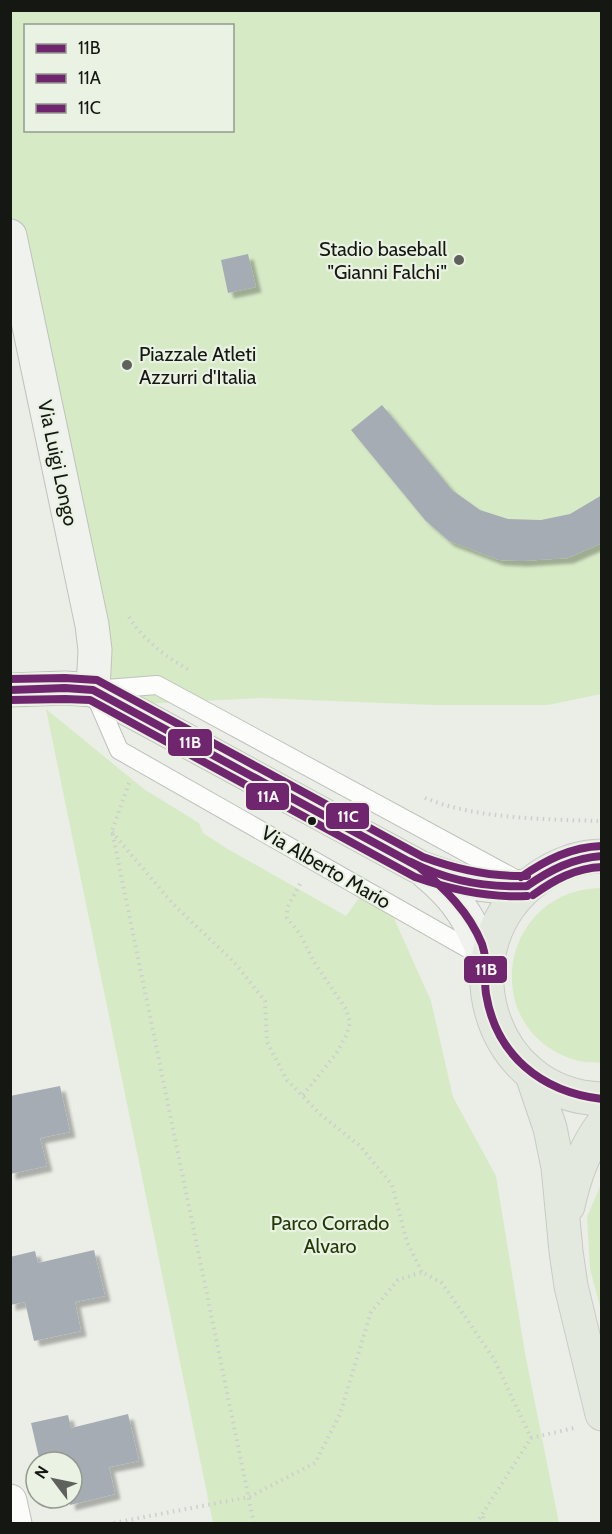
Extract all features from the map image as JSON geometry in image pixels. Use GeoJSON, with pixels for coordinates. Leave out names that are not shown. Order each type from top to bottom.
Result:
{"type":"FeatureCollection","features":[{"type":"Feature","properties":{"kind":"main road"},"geometry":{"type":"LineString","coordinates":[[602,856],[572,860],[548,871],[527,886],[508,907],[494,932],[487,959],[486,992],[494,1023],[510,1051],[532,1075],[559,1090],[589,1099],[602,1099]]}},
{"type":"Feature","properties":{"kind":"main road"},"geometry":{"type":"LineString","coordinates":[[532,1075],[542,1100],[554,1148],[566,1251],[591,1420]]}},
{"type":"Feature","properties":{"kind":"main road"},"geometry":{"type":"LineString","coordinates":[[564,1223],[573,1184],[587,1150],[602,1125]]}},
{"type":"Feature","properties":{"kind":"street","name":"Via Luigi Longo"},"geometry":{"type":"LineString","coordinates":[[10,236],[92,625],[95,660],[93,690]]}},
{"type":"Feature","properties":{"kind":"street"},"geometry":{"type":"LineString","coordinates":[[10,690],[65,688],[93,690],[419,867],[453,880],[480,885],[502,888],[527,886]]}},
{"type":"Feature","properties":{"kind":"street"},"geometry":{"type":"LineString","coordinates":[[419,867],[446,889],[462,909],[487,959]]}},
{"type":"Feature","properties":{"kind":"street"},"geometry":{"type":"LineString","coordinates":[[10,1501],[15,1524]]}},
{"type":"Feature","properties":{"kind":"lane"},"geometry":{"type":"LineString","coordinates":[[93,690],[157,684],[527,886]]}},
{"type":"Feature","properties":{"kind":"lane","name":"Via Alberto Mario"},"geometry":{"type":"LineString","coordinates":[[93,690],[120,750],[487,959]]}},
{"type":"Feature","properties":{"kind":"path"},"geometry":{"type":"LineString","coordinates":[[129,617],[137,630],[150,643],[199,676]]}},
{"type":"Feature","properties":{"kind":"path"},"geometry":{"type":"LineString","coordinates":[[133,773],[112,831],[254,1524]]}},
{"type":"Feature","properties":{"kind":"path"},"geometry":{"type":"LineString","coordinates":[[416,794],[447,807],[532,819],[602,821]]}},
{"type":"Feature","properties":{"kind":"path"},"geometry":{"type":"LineString","coordinates":[[112,831],[173,904],[234,962],[265,1001],[267,1041],[287,1080],[321,1115],[360,1146],[392,1185],[407,1242],[422,1272],[442,1283],[494,1359],[531,1438]]}},
{"type":"Feature","properties":{"kind":"path"},"geometry":{"type":"LineString","coordinates":[[300,884],[286,908],[287,918],[300,934],[314,962],[346,1009],[350,1022],[347,1034],[336,1054],[302,1096]]}},
{"type":"Feature","properties":{"kind":"path"},"geometry":{"type":"LineString","coordinates":[[108,1524],[249,1497],[315,1463],[340,1414],[370,1312],[398,1280],[422,1272]]}},
{"type":"Feature","properties":{"kind":"path"},"geometry":{"type":"LineString","coordinates":[[476,1524],[531,1438],[591,1420]]}},
{"type":"Feature","properties":{"kind":"path"},"geometry":{"type":"LineString","coordinates":[[482,1524],[486,1508]]}},
{"type":"Feature","properties":{"kind":"green space"},"geometry":{"type":"Polygon","coordinates":[[[10,11],[601,11],[601,694],[548,705],[432,705],[260,698],[100,706],[11,278],[10,11]]]}},
{"type":"Feature","properties":{"kind":"green space","name":"Parco Corrado Alvaro"},"geometry":{"type":"Polygon","coordinates":[[[46,709],[144,789],[199,823],[203,833],[226,848],[346,916],[359,898],[393,916],[431,1001],[453,1097],[496,1176],[525,1353],[559,1523],[213,1523],[46,709]]]}},
{"type":"Feature","properties":{"kind":"green space"},"geometry":{"type":"Polygon","coordinates":[[[601,888],[601,1063],[579,1061],[546,1046],[525,1023],[514,995],[513,965],[521,936],[539,912],[566,895],[601,888]]]}},
{"type":"Feature","properties":{"kind":"green space"},"geometry":{"type":"Polygon","coordinates":[[[601,1184],[601,1310],[590,1269],[587,1217],[601,1184]]]}},
{"type":"Feature","properties":{"kind":"building"},"geometry":{"type":"Polygon","coordinates":[[[248,254],[256,287],[228,293],[221,260],[248,254]]]}},
{"type":"Feature","properties":{"kind":"building"},"geometry":{"type":"Polygon","coordinates":[[[382,405],[452,490],[480,510],[508,519],[541,520],[570,514],[602,495],[602,543],[568,558],[522,561],[499,560],[449,541],[425,520],[351,430],[382,405]]]}},
{"type":"Feature","properties":{"kind":"building"},"geometry":{"type":"Polygon","coordinates":[[[60,1086],[70,1132],[40,1138],[47,1166],[10,1174],[10,1096],[60,1086]]]}},
{"type":"Feature","properties":{"kind":"building"},"geometry":{"type":"Polygon","coordinates":[[[94,1250],[105,1296],[75,1302],[81,1331],[34,1341],[25,1302],[10,1305],[10,1257],[35,1251],[38,1263],[94,1250]]]}},
{"type":"Feature","properties":{"kind":"building"},"geometry":{"type":"Polygon","coordinates":[[[128,1414],[139,1461],[109,1467],[115,1494],[84,1502],[84,1450],[37,1450],[31,1423],[68,1415],[71,1428],[128,1414]]]}},
{"type":"Feature","properties":{"kind":"transit line","name":"11C"},"geometry":{"type":"LineString","coordinates":[[10,679],[97,680],[423,857],[474,872],[527,876]]}},
{"type":"Feature","properties":{"kind":"transit line","name":"11B"},"geometry":{"type":"LineString","coordinates":[[10,690],[65,688],[93,690],[419,867],[455,902],[477,932],[484,951],[486,994],[491,1016],[511,1052],[541,1079],[580,1095],[602,1099]]}},
{"type":"Feature","properties":{"kind":"transit line","name":"11A"},"geometry":{"type":"LineString","coordinates":[[10,700],[90,700],[415,877],[470,892],[498,896],[527,896]]}},
{"type":"Feature","properties":{"kind":"transit line","name":"11C"},"geometry":{"type":"LineString","coordinates":[[521,877],[559,855],[601,846]]}},
{"type":"Feature","properties":{"kind":"transit line","name":"11B"},"geometry":{"type":"LineString","coordinates":[[527,886],[562,866],[581,859],[602,856]]}},
{"type":"Feature","properties":{"kind":"transit line","name":"11B"},"geometry":{"type":"LineString","coordinates":[[411,862],[425,869],[467,882],[496,886],[527,886]]}},
{"type":"Feature","properties":{"kind":"transit line","name":"11A"},"geometry":{"type":"LineString","coordinates":[[533,895],[565,876],[602,867]]}},
{"type":"Feature","properties":{"kind":"place","name":"Stadio baseball \"Gianni Falchi\""},"geometry":{"type":"Point","coordinates":[459,260]}},
{"type":"Feature","properties":{"kind":"place","name":"Piazzale Atleti Azzurri d'Italia"},"geometry":{"type":"Point","coordinates":[127,365]}}]}
